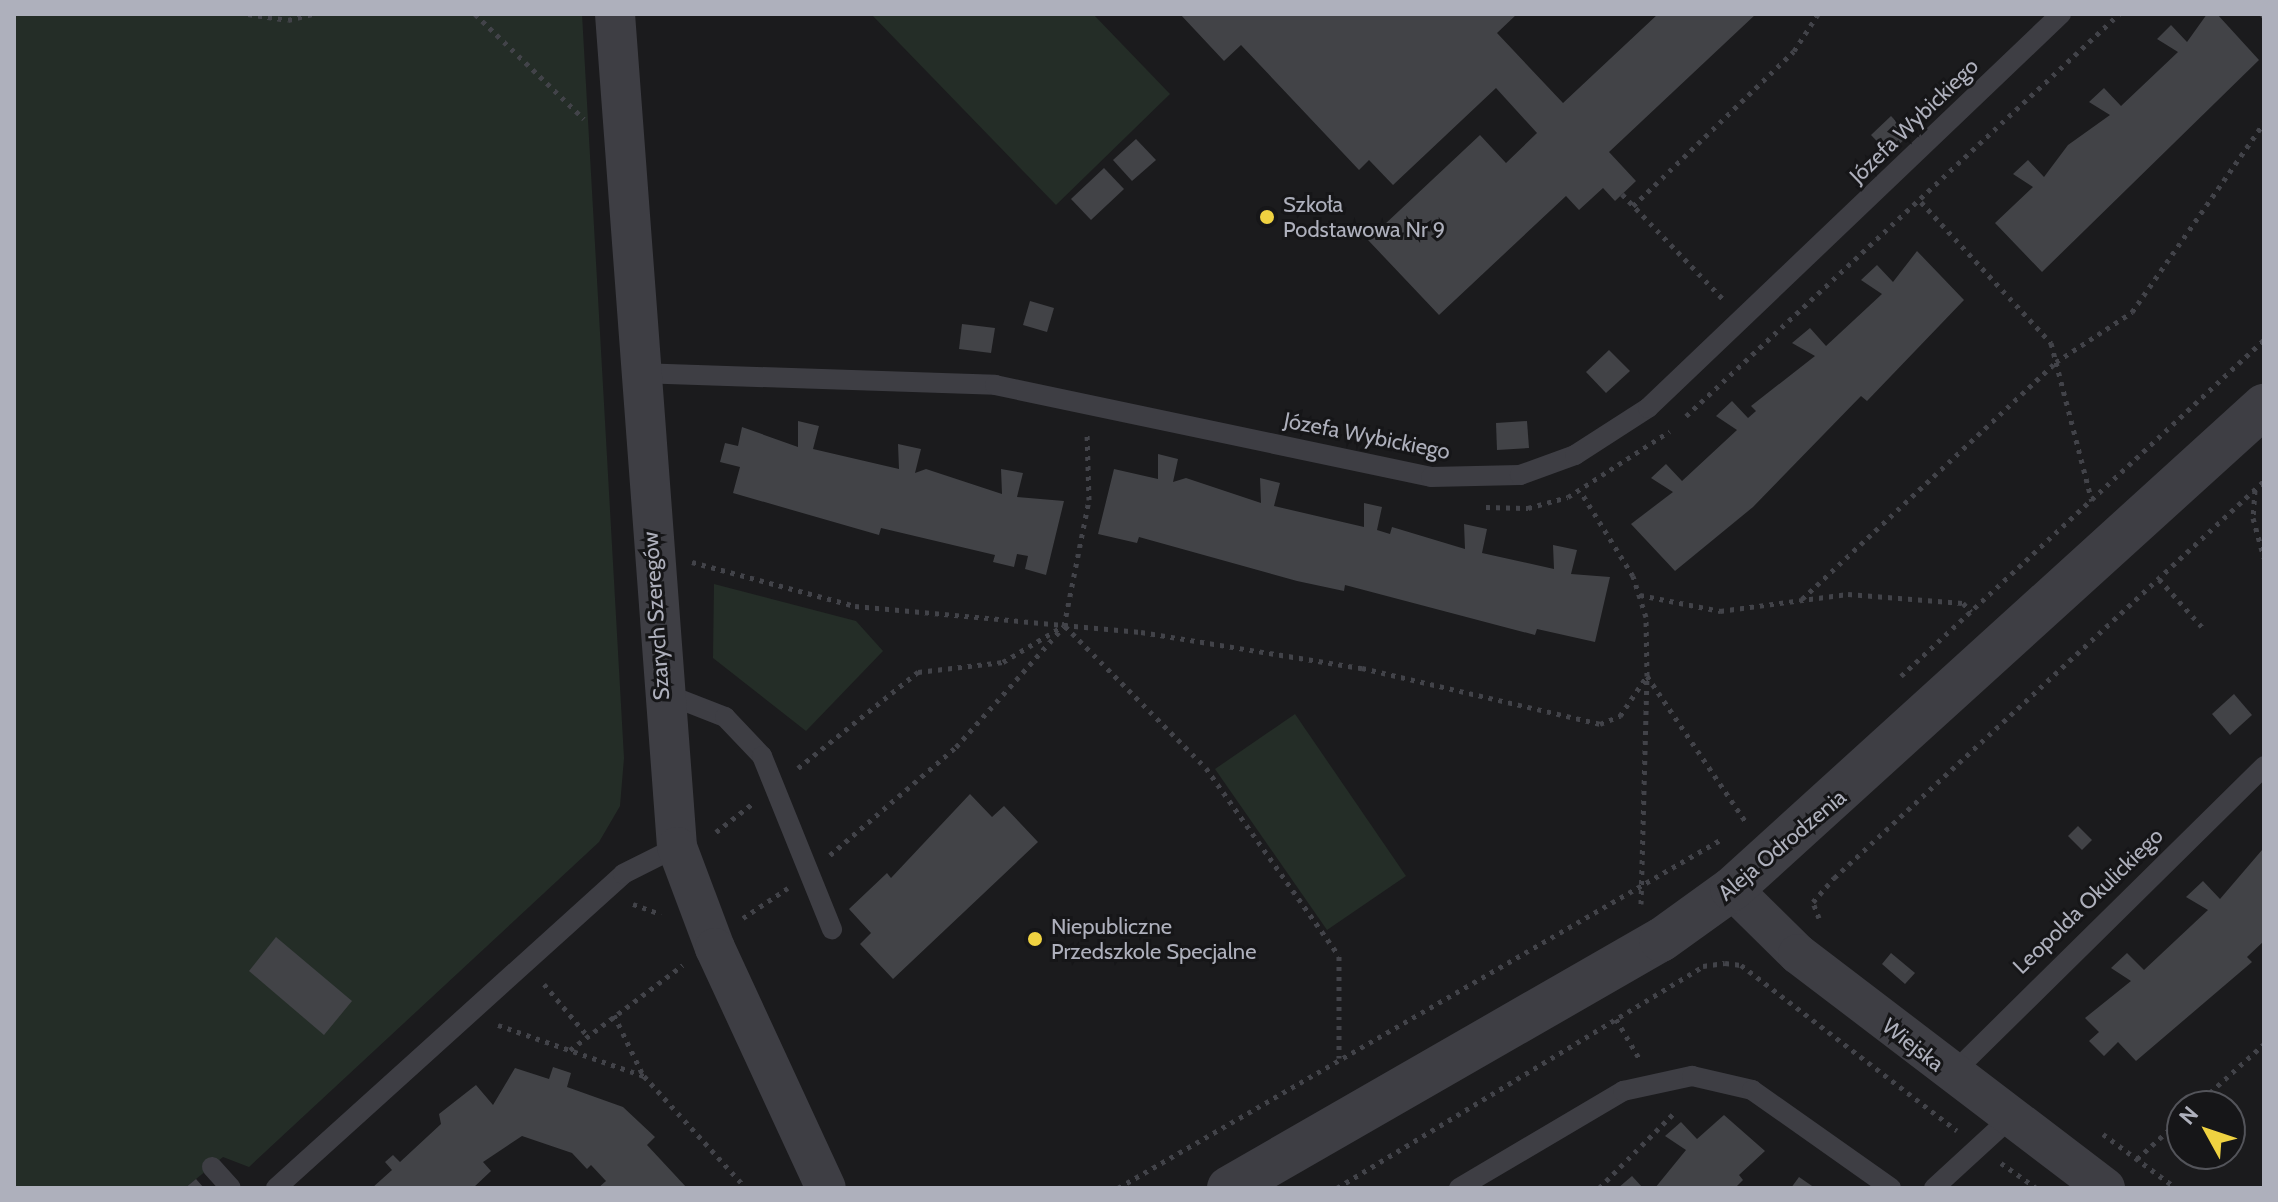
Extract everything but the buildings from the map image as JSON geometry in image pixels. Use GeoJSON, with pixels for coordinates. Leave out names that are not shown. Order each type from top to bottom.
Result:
{"type":"FeatureCollection","features":[{"type":"Feature","properties":{"kind":"street","name":"Szarych Szeregów"},"geometry":{"type":"LineString","coordinates":[[615,14],[621,141],[661,692],[715,948],[826,1188]]}},
{"type":"Feature","properties":{"kind":"street","name":"Aleja Odrodzenia"},"geometry":{"type":"LineString","coordinates":[[1229,1188],[1661,940],[1732,889],[2264,406]]}},
{"type":"Feature","properties":{"kind":"street","name":"Wiejska"},"geometry":{"type":"LineString","coordinates":[[1732,889],[1757,920],[1951,1075],[2105,1188]]}},
{"type":"Feature","properties":{"kind":"lane","name":"Józefa Wybickiego"},"geometry":{"type":"LineString","coordinates":[[638,373],[995,385],[1431,477],[1520,475],[1575,455],[1648,408],[2061,14]]}},
{"type":"Feature","properties":{"kind":"lane"},"geometry":{"type":"LineString","coordinates":[[661,692],[725,717],[744,732],[777,785],[808,875],[832,929]]}},
{"type":"Feature","properties":{"kind":"lane","name":"Leopolda Okulickiego"},"geometry":{"type":"LineString","coordinates":[[1951,1075],[2264,766]]}},
{"type":"Feature","properties":{"kind":"lane"},"geometry":{"type":"LineString","coordinates":[[276,1188],[623,874],[692,845]]}},
{"type":"Feature","properties":{"kind":"lane"},"geometry":{"type":"LineString","coordinates":[[1459,1188],[1623,1091],[1692,1076],[1752,1090],[1891,1188]]}},
{"type":"Feature","properties":{"kind":"lane"},"geometry":{"type":"LineString","coordinates":[[1934,1188],[2010,1118]]}},
{"type":"Feature","properties":{"kind":"lane"},"geometry":{"type":"LineString","coordinates":[[212,1167],[231,1188]]}},
{"type":"Feature","properties":{"kind":"path"},"geometry":{"type":"LineString","coordinates":[[248,14],[288,20],[312,14]]}},
{"type":"Feature","properties":{"kind":"path"},"geometry":{"type":"LineString","coordinates":[[475,14],[590,126],[621,141]]}},
{"type":"Feature","properties":{"kind":"path"},"geometry":{"type":"LineString","coordinates":[[1633,206],[1794,51],[1818,14]]}},
{"type":"Feature","properties":{"kind":"path"},"geometry":{"type":"LineString","coordinates":[[1472,505],[1528,508],[1581,492],[1650,449],[1921,202],[2119,14]]}},
{"type":"Feature","properties":{"kind":"path"},"geometry":{"type":"LineString","coordinates":[[1802,599],[2056,362],[2132,312],[2264,123]]}},
{"type":"Feature","properties":{"kind":"path"},"geometry":{"type":"LineString","coordinates":[[1622,194],[1679,254]]}},
{"type":"Feature","properties":{"kind":"path"},"geometry":{"type":"LineString","coordinates":[[1921,202],[2051,343],[2092,501]]}},
{"type":"Feature","properties":{"kind":"path"},"geometry":{"type":"LineString","coordinates":[[1891,686],[2264,340]]}},
{"type":"Feature","properties":{"kind":"path"},"geometry":{"type":"LineString","coordinates":[[744,917],[808,875],[956,747],[1064,626],[1089,500],[1087,418]]}},
{"type":"Feature","properties":{"kind":"path"},"geometry":{"type":"LineString","coordinates":[[1822,924],[1813,902],[1820,893],[2264,481]]}},
{"type":"Feature","properties":{"kind":"path"},"geometry":{"type":"LineString","coordinates":[[2255,490],[2253,518],[2264,558]]}},
{"type":"Feature","properties":{"kind":"path"},"geometry":{"type":"LineString","coordinates":[[1581,492],[1640,595],[1647,676],[1641,912]]}},
{"type":"Feature","properties":{"kind":"path"},"geometry":{"type":"LineString","coordinates":[[675,557],[855,606],[1064,626],[1362,668],[1577,724],[1620,716],[1647,676]]}},
{"type":"Feature","properties":{"kind":"path"},"geometry":{"type":"LineString","coordinates":[[2159,579],[2203,628]]}},
{"type":"Feature","properties":{"kind":"path"},"geometry":{"type":"LineString","coordinates":[[1640,595],[1720,611],[1848,594],[1963,603],[1971,612]]}},
{"type":"Feature","properties":{"kind":"path"},"geometry":{"type":"LineString","coordinates":[[692,845],[777,785],[918,672],[1003,662],[1064,626]]}},
{"type":"Feature","properties":{"kind":"path"},"geometry":{"type":"LineString","coordinates":[[1064,626],[1206,768],[1339,956],[1339,1058]]}},
{"type":"Feature","properties":{"kind":"path"},"geometry":{"type":"LineString","coordinates":[[1647,676],[1745,821]]}},
{"type":"Feature","properties":{"kind":"path"},"geometry":{"type":"LineString","coordinates":[[1118,1188],[1339,1058],[1642,889],[1755,812]]}},
{"type":"Feature","properties":{"kind":"path"},"geometry":{"type":"LineString","coordinates":[[623,905],[639,904],[665,916]]}},
{"type":"Feature","properties":{"kind":"path"},"geometry":{"type":"LineString","coordinates":[[729,911],[735,922]]}},
{"type":"Feature","properties":{"kind":"path"},"geometry":{"type":"LineString","coordinates":[[570,1050],[690,960],[697,974]]}},
{"type":"Feature","properties":{"kind":"path"},"geometry":{"type":"LineString","coordinates":[[1337,1188],[1703,966],[1725,963],[1741,965],[2036,1188]]}},
{"type":"Feature","properties":{"kind":"path"},"geometry":{"type":"LineString","coordinates":[[529,986],[539,977],[587,1035]]}},
{"type":"Feature","properties":{"kind":"path"},"geometry":{"type":"LineString","coordinates":[[498,1012],[488,1021],[644,1076]]}},
{"type":"Feature","properties":{"kind":"path"},"geometry":{"type":"LineString","coordinates":[[614,1015],[644,1076],[746,1188]]}},
{"type":"Feature","properties":{"kind":"path"},"geometry":{"type":"LineString","coordinates":[[2213,1090],[2264,1044]]}},
{"type":"Feature","properties":{"kind":"path"},"geometry":{"type":"LineString","coordinates":[[1599,1188],[1673,1112],[1691,1105]]}},
{"type":"Feature","properties":{"kind":"path"},"geometry":{"type":"LineString","coordinates":[[2137,1159],[2166,1133]]}},
{"type":"Feature","properties":{"kind":"shaded area"},"geometry":{"type":"Polygon","coordinates":[[[14,14],[582,14],[624,758],[620,806],[599,842],[249,1167],[223,1157],[185,1188],[14,1188],[14,14]]]}},
{"type":"Feature","properties":{"kind":"shaded area"},"geometry":{"type":"Polygon","coordinates":[[[871,14],[1093,14],[1170,94],[1056,205],[871,14]]]}},
{"type":"Feature","properties":{"kind":"shaded area"},"geometry":{"type":"Polygon","coordinates":[[[714,584],[856,621],[883,651],[806,731],[713,658],[714,584]]]}},
{"type":"Feature","properties":{"kind":"shaded area"},"geometry":{"type":"Polygon","coordinates":[[[1295,714],[1406,876],[1327,930],[1215,769],[1295,714]]]}},
{"type":"Feature","properties":{"kind":"place","name":"Szkoła Podstawowa Nr 9"},"geometry":{"type":"Point","coordinates":[1267,217]}},
{"type":"Feature","properties":{"kind":"place","name":"Niepubliczne Przedszkole Specjalne"},"geometry":{"type":"Point","coordinates":[1035,939]}}]}
